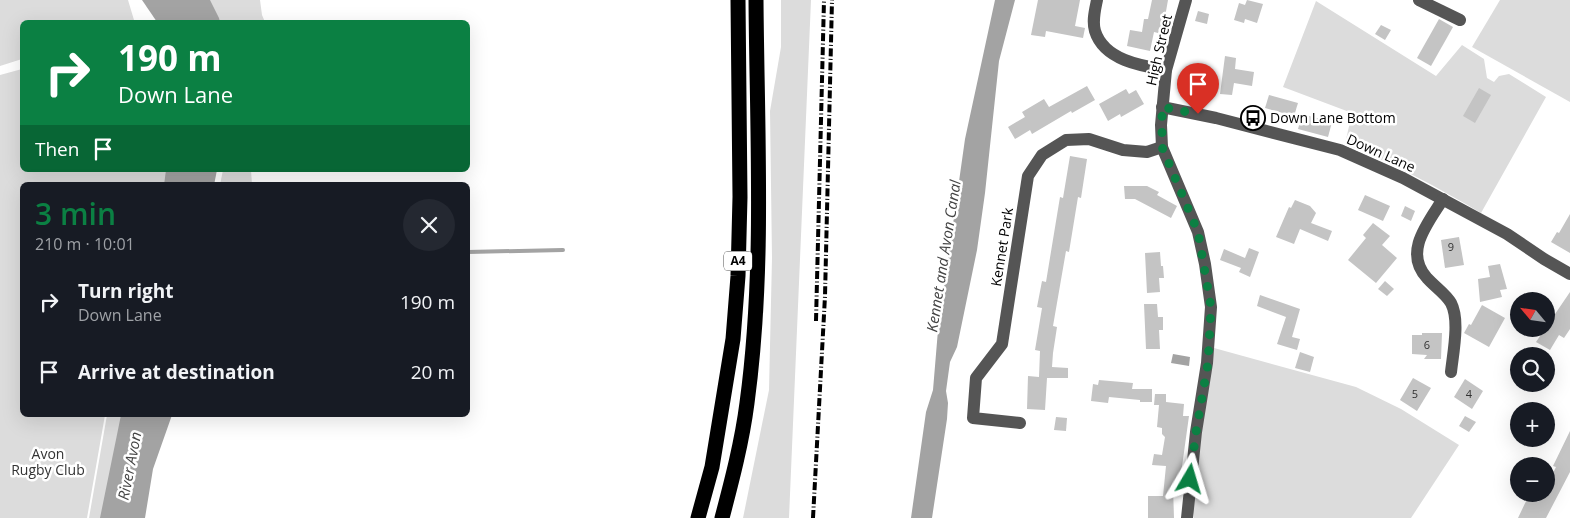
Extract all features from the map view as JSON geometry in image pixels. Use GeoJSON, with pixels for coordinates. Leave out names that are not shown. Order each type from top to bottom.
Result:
{"type":"FeatureCollection","features":[{"type":"Feature","properties":{"kind":"highway","name":"A4"},"geometry":{"type":"LineString","coordinates":[[698,518],[712,467],[733,339],[738,276],[740,197],[738,0]]}},
{"type":"Feature","properties":{"kind":"highway","name":"A4"},"geometry":{"type":"LineString","coordinates":[[722,518],[741,442],[754,338],[758,274],[756,0]]}},
{"type":"Feature","properties":{"kind":"street"},"geometry":{"type":"LineString","coordinates":[[1096,0],[1093,18],[1094,30],[1100,42],[1124,60],[1138,65],[1166,70]]}},
{"type":"Feature","properties":{"kind":"street","name":"High Street"},"geometry":{"type":"LineString","coordinates":[[1162,147],[1162,107],[1166,70],[1186,0]]}},
{"type":"Feature","properties":{"kind":"street"},"geometry":{"type":"LineString","coordinates":[[1419,0],[1460,20]]}},
{"type":"Feature","properties":{"kind":"street","name":"Down Lane"},"geometry":{"type":"LineString","coordinates":[[1162,107],[1216,118],[1340,150],[1403,178],[1507,234],[1570,274]]}},
{"type":"Feature","properties":{"kind":"street","name":"Kennet Park"},"geometry":{"type":"LineString","coordinates":[[1020,423],[973,418],[976,378],[1002,344],[1028,176],[1042,155],[1066,140],[1089,139],[1124,150],[1147,152],[1162,147]]}},
{"type":"Feature","properties":{"kind":"street"},"geometry":{"type":"LineString","coordinates":[[1162,147],[1198,232],[1211,307],[1208,363],[1196,432],[1187,518]]}},
{"type":"Feature","properties":{"kind":"street"},"geometry":{"type":"LineString","coordinates":[[1442,199],[1419,238],[1416,258],[1425,276],[1451,303],[1456,323],[1451,372]]}},
{"type":"Feature","properties":{"kind":"green space"},"geometry":{"type":"Polygon","coordinates":[[[0,0],[128,0],[134,20],[20,20],[20,60],[0,66],[0,0]]]}},
{"type":"Feature","properties":{"kind":"green space"},"geometry":{"type":"Polygon","coordinates":[[[187,0],[260,0],[264,20],[199,20],[187,0]]]}},
{"type":"Feature","properties":{"kind":"green space"},"geometry":{"type":"Polygon","coordinates":[[[781,0],[811,0],[789,518],[743,518],[769,390],[772,258],[770,111],[781,47],[781,0]]]}},
{"type":"Feature","properties":{"kind":"green space"},"geometry":{"type":"Polygon","coordinates":[[[1500,0],[1570,0],[1570,102],[1472,47],[1500,0]]]}},
{"type":"Feature","properties":{"kind":"green space"},"geometry":{"type":"Polygon","coordinates":[[[1316,1],[1436,76],[1462,45],[1484,59],[1487,78],[1494,82],[1499,76],[1509,74],[1546,97],[1481,213],[1381,159],[1345,144],[1352,113],[1283,87],[1316,1]]]}},
{"type":"Feature","properties":{"kind":"green space","name":"Avon Rugby Club"},"geometry":{"type":"Polygon","coordinates":[[[20,70],[20,172],[179,172],[175,182],[20,182],[20,417],[105,417],[87,518],[0,518],[0,75],[20,70]]]}},
{"type":"Feature","properties":{"kind":"green space"},"geometry":{"type":"Polygon","coordinates":[[[223,172],[251,172],[252,182],[221,182],[223,172]]]}},
{"type":"Feature","properties":{"kind":"green space"},"geometry":{"type":"Polygon","coordinates":[[[1214,348],[1356,387],[1401,409],[1459,445],[1411,518],[1194,518],[1193,509],[1199,444],[1214,348]]]}},
{"type":"Feature","properties":{"kind":"green space"},"geometry":{"type":"Polygon","coordinates":[[[107,417],[130,417],[106,518],[89,518],[107,417]]]}},
{"type":"Feature","properties":{"kind":"water"},"geometry":{"type":"Polygon","coordinates":[[[142,0],[210,0],[220,20],[156,20],[142,0]]]}},
{"type":"Feature","properties":{"kind":"water"},"geometry":{"type":"Polygon","coordinates":[[[995,0],[1015,0],[999,61],[977,250],[957,347],[950,362],[946,391],[948,403],[947,419],[932,518],[911,518],[926,412],[933,390],[938,330],[965,139],[995,0]]]}},
{"type":"Feature","properties":{"kind":"water"},"geometry":{"type":"Polygon","coordinates":[[[166,172],[217,172],[215,182],[164,182],[166,172]]]}},
{"type":"Feature","properties":{"kind":"water"},"geometry":{"type":"Polygon","coordinates":[[[1173,354],[1190,357],[1189,366],[1171,363],[1173,354]]]}},
{"type":"Feature","properties":{"kind":"water","name":"River Avon"},"geometry":{"type":"Polygon","coordinates":[[[121,417],[171,417],[153,469],[145,518],[100,518],[121,417]]]}},
{"type":"Feature","properties":{"kind":"building"},"geometry":{"type":"Polygon","coordinates":[[[1038,0],[1080,0],[1075,26],[1085,28],[1083,38],[1046,31],[1045,37],[1031,35],[1038,0]]]}},
{"type":"Feature","properties":{"kind":"building"},"geometry":{"type":"Polygon","coordinates":[[[1152,0],[1168,0],[1162,34],[1154,32],[1150,51],[1127,46],[1130,30],[1142,32],[1144,19],[1148,19],[1152,0]]]}},
{"type":"Feature","properties":{"kind":"building"},"geometry":{"type":"Polygon","coordinates":[[[1247,0],[1263,4],[1257,23],[1245,19],[1244,23],[1234,20],[1239,3],[1245,5],[1247,0]]]}},
{"type":"Feature","properties":{"kind":"building"},"geometry":{"type":"Polygon","coordinates":[[[1198,11],[1209,14],[1207,24],[1195,21],[1198,11]]]}},
{"type":"Feature","properties":{"kind":"building"},"geometry":{"type":"Polygon","coordinates":[[[1439,19],[1453,27],[1431,66],[1417,58],[1439,19]]]}},
{"type":"Feature","properties":{"kind":"building"},"geometry":{"type":"Polygon","coordinates":[[[1381,25],[1391,30],[1385,40],[1375,34],[1381,25]]]}},
{"type":"Feature","properties":{"kind":"building"},"geometry":{"type":"Polygon","coordinates":[[[1225,56],[1236,58],[1235,69],[1254,72],[1252,86],[1234,83],[1232,95],[1220,94],[1225,56]]]}},
{"type":"Feature","properties":{"kind":"building"},"geometry":{"type":"Polygon","coordinates":[[[1087,86],[1095,100],[1072,113],[1071,111],[1032,134],[1030,130],[1015,139],[1008,127],[1025,117],[1022,112],[1044,99],[1049,107],[1087,86]]]}},
{"type":"Feature","properties":{"kind":"building"},"geometry":{"type":"Polygon","coordinates":[[[1479,88],[1491,95],[1475,123],[1463,116],[1479,88]]]}},
{"type":"Feature","properties":{"kind":"building"},"geometry":{"type":"Polygon","coordinates":[[[1126,89],[1129,94],[1136,90],[1144,104],[1121,117],[1120,114],[1108,121],[1099,104],[1126,89]]]}},
{"type":"Feature","properties":{"kind":"building"},"geometry":{"type":"Polygon","coordinates":[[[1269,95],[1298,103],[1294,116],[1265,108],[1269,95]]]}},
{"type":"Feature","properties":{"kind":"building"},"geometry":{"type":"Polygon","coordinates":[[[1302,114],[1332,122],[1328,137],[1298,129],[1302,114]]]}},
{"type":"Feature","properties":{"kind":"building"},"geometry":{"type":"Polygon","coordinates":[[[1070,156],[1087,159],[1081,198],[1078,197],[1069,252],[1066,251],[1053,326],[1057,327],[1052,367],[1068,368],[1068,378],[1047,378],[1045,410],[1027,409],[1028,376],[1039,377],[1040,351],[1035,350],[1042,308],[1037,307],[1042,281],[1046,282],[1060,197],[1063,198],[1070,156]]]}},
{"type":"Feature","properties":{"kind":"building"},"geometry":{"type":"Polygon","coordinates":[[[1124,186],[1147,186],[1159,192],[1157,195],[1177,206],[1171,218],[1135,199],[1125,199],[1124,186]]]}},
{"type":"Feature","properties":{"kind":"building"},"geometry":{"type":"Polygon","coordinates":[[[1365,195],[1390,206],[1383,221],[1358,210],[1365,195]]]}},
{"type":"Feature","properties":{"kind":"building"},"geometry":{"type":"Polygon","coordinates":[[[1295,200],[1310,206],[1316,213],[1311,223],[1332,231],[1328,241],[1300,229],[1294,244],[1276,237],[1289,207],[1291,208],[1295,200]]]}},
{"type":"Feature","properties":{"kind":"building"},"geometry":{"type":"Polygon","coordinates":[[[1405,206],[1415,211],[1411,221],[1401,216],[1405,206]]]}},
{"type":"Feature","properties":{"kind":"building"},"geometry":{"type":"Polygon","coordinates":[[[1570,214],[1570,253],[1551,242],[1557,232],[1559,233],[1570,214]]]}},
{"type":"Feature","properties":{"kind":"building"},"geometry":{"type":"Polygon","coordinates":[[[1373,223],[1390,236],[1382,245],[1397,258],[1376,283],[1348,260],[1366,238],[1363,235],[1373,223]]]}},
{"type":"Feature","properties":{"kind":"building"},"geometry":{"type":"Polygon","coordinates":[[[1459,237],[1464,265],[1445,268],[1441,240],[1459,237]]]}},
{"type":"Feature","properties":{"kind":"building"},"geometry":{"type":"Polygon","coordinates":[[[1249,248],[1259,252],[1250,277],[1239,272],[1241,268],[1220,260],[1224,249],[1245,258],[1249,248]]]}},
{"type":"Feature","properties":{"kind":"building"},"geometry":{"type":"Polygon","coordinates":[[[1160,252],[1164,278],[1159,278],[1160,292],[1147,293],[1145,253],[1160,252]]]}},
{"type":"Feature","properties":{"kind":"building"},"geometry":{"type":"Polygon","coordinates":[[[1500,264],[1507,289],[1500,290],[1502,297],[1480,302],[1478,279],[1490,277],[1488,266],[1500,264]]]}},
{"type":"Feature","properties":{"kind":"building"},"geometry":{"type":"Polygon","coordinates":[[[1385,281],[1394,289],[1387,296],[1378,289],[1385,281]]]}},
{"type":"Feature","properties":{"kind":"building"},"geometry":{"type":"Polygon","coordinates":[[[1570,292],[1570,329],[1564,338],[1559,335],[1552,347],[1545,347],[1536,342],[1539,338],[1555,338],[1555,314],[1570,292]]]}},
{"type":"Feature","properties":{"kind":"building"},"geometry":{"type":"Polygon","coordinates":[[[1260,295],[1300,309],[1292,337],[1300,339],[1297,350],[1277,344],[1286,317],[1257,306],[1260,295]]]}},
{"type":"Feature","properties":{"kind":"building"},"geometry":{"type":"Polygon","coordinates":[[[1144,304],[1157,304],[1158,317],[1163,317],[1163,330],[1159,330],[1160,349],[1146,349],[1144,304]]]}},
{"type":"Feature","properties":{"kind":"building"},"geometry":{"type":"Polygon","coordinates":[[[1482,305],[1505,318],[1489,347],[1464,333],[1469,324],[1471,325],[1482,305]]]}},
{"type":"Feature","properties":{"kind":"building"},"geometry":{"type":"Polygon","coordinates":[[[1422,333],[1442,333],[1441,359],[1424,359],[1427,355],[1412,354],[1412,335],[1422,335],[1422,333]]]}},
{"type":"Feature","properties":{"kind":"building"},"geometry":{"type":"Polygon","coordinates":[[[1300,352],[1314,357],[1310,372],[1295,368],[1300,352]]]}},
{"type":"Feature","properties":{"kind":"building"},"geometry":{"type":"Polygon","coordinates":[[[1413,378],[1431,388],[1417,411],[1400,400],[1413,378]]]}},
{"type":"Feature","properties":{"kind":"building"},"geometry":{"type":"Polygon","coordinates":[[[1465,379],[1483,391],[1472,409],[1454,397],[1465,379]]]}},
{"type":"Feature","properties":{"kind":"building"},"geometry":{"type":"Polygon","coordinates":[[[1099,380],[1133,383],[1132,389],[1152,389],[1152,402],[1109,397],[1108,403],[1091,401],[1093,384],[1098,385],[1099,380]]]}},
{"type":"Feature","properties":{"kind":"building"},"geometry":{"type":"Polygon","coordinates":[[[1155,394],[1166,394],[1166,402],[1184,404],[1183,416],[1189,416],[1179,488],[1173,487],[1174,518],[1148,518],[1148,496],[1163,496],[1166,466],[1152,465],[1154,454],[1162,455],[1165,437],[1162,434],[1162,428],[1157,427],[1159,405],[1154,405],[1155,394]]]}},
{"type":"Feature","properties":{"kind":"building"},"geometry":{"type":"Polygon","coordinates":[[[1465,416],[1476,422],[1469,432],[1459,426],[1465,416]]]}},
{"type":"Feature","properties":{"kind":"building"},"geometry":{"type":"Polygon","coordinates":[[[1056,417],[1067,418],[1066,431],[1054,430],[1056,417]]]}},
{"type":"Feature","properties":{"kind":"building"},"geometry":{"type":"Polygon","coordinates":[[[1570,431],[1570,472],[1555,501],[1556,467],[1555,462],[1570,431]]]}},
{"type":"Feature","properties":{"kind":"building"},"geometry":{"type":"Polygon","coordinates":[[[1526,502],[1554,502],[1546,518],[1518,518],[1526,502]]]}},
{"type":"Feature","properties":{"kind":"waterway"},"geometry":{"type":"LineString","coordinates":[[470,252],[563,250]]}},
{"type":"Feature","properties":{"kind":"railway"},"geometry":{"type":"LineString","coordinates":[[816,321],[824,0]]}},
{"type":"Feature","properties":{"kind":"railway"},"geometry":{"type":"LineString","coordinates":[[813,518],[825,296],[832,0]]}},
{"type":"Feature","properties":{"kind":"place","name":"Down Lane Bottom"},"geometry":{"type":"Point","coordinates":[1253,118]}},
{"type":"Feature","properties":{"kind":"route"},"geometry":{"type":"LineString","coordinates":[[1190,479],[1208,363],[1211,307],[1198,232],[1162,147],[1161,125],[1162,107],[1198,114]]}},
{"type":"Feature","properties":{"kind":"water label","name":"Kennet and Avon Canal"},"geometry":{"type":"Point","coordinates":[944,256]}}]}
